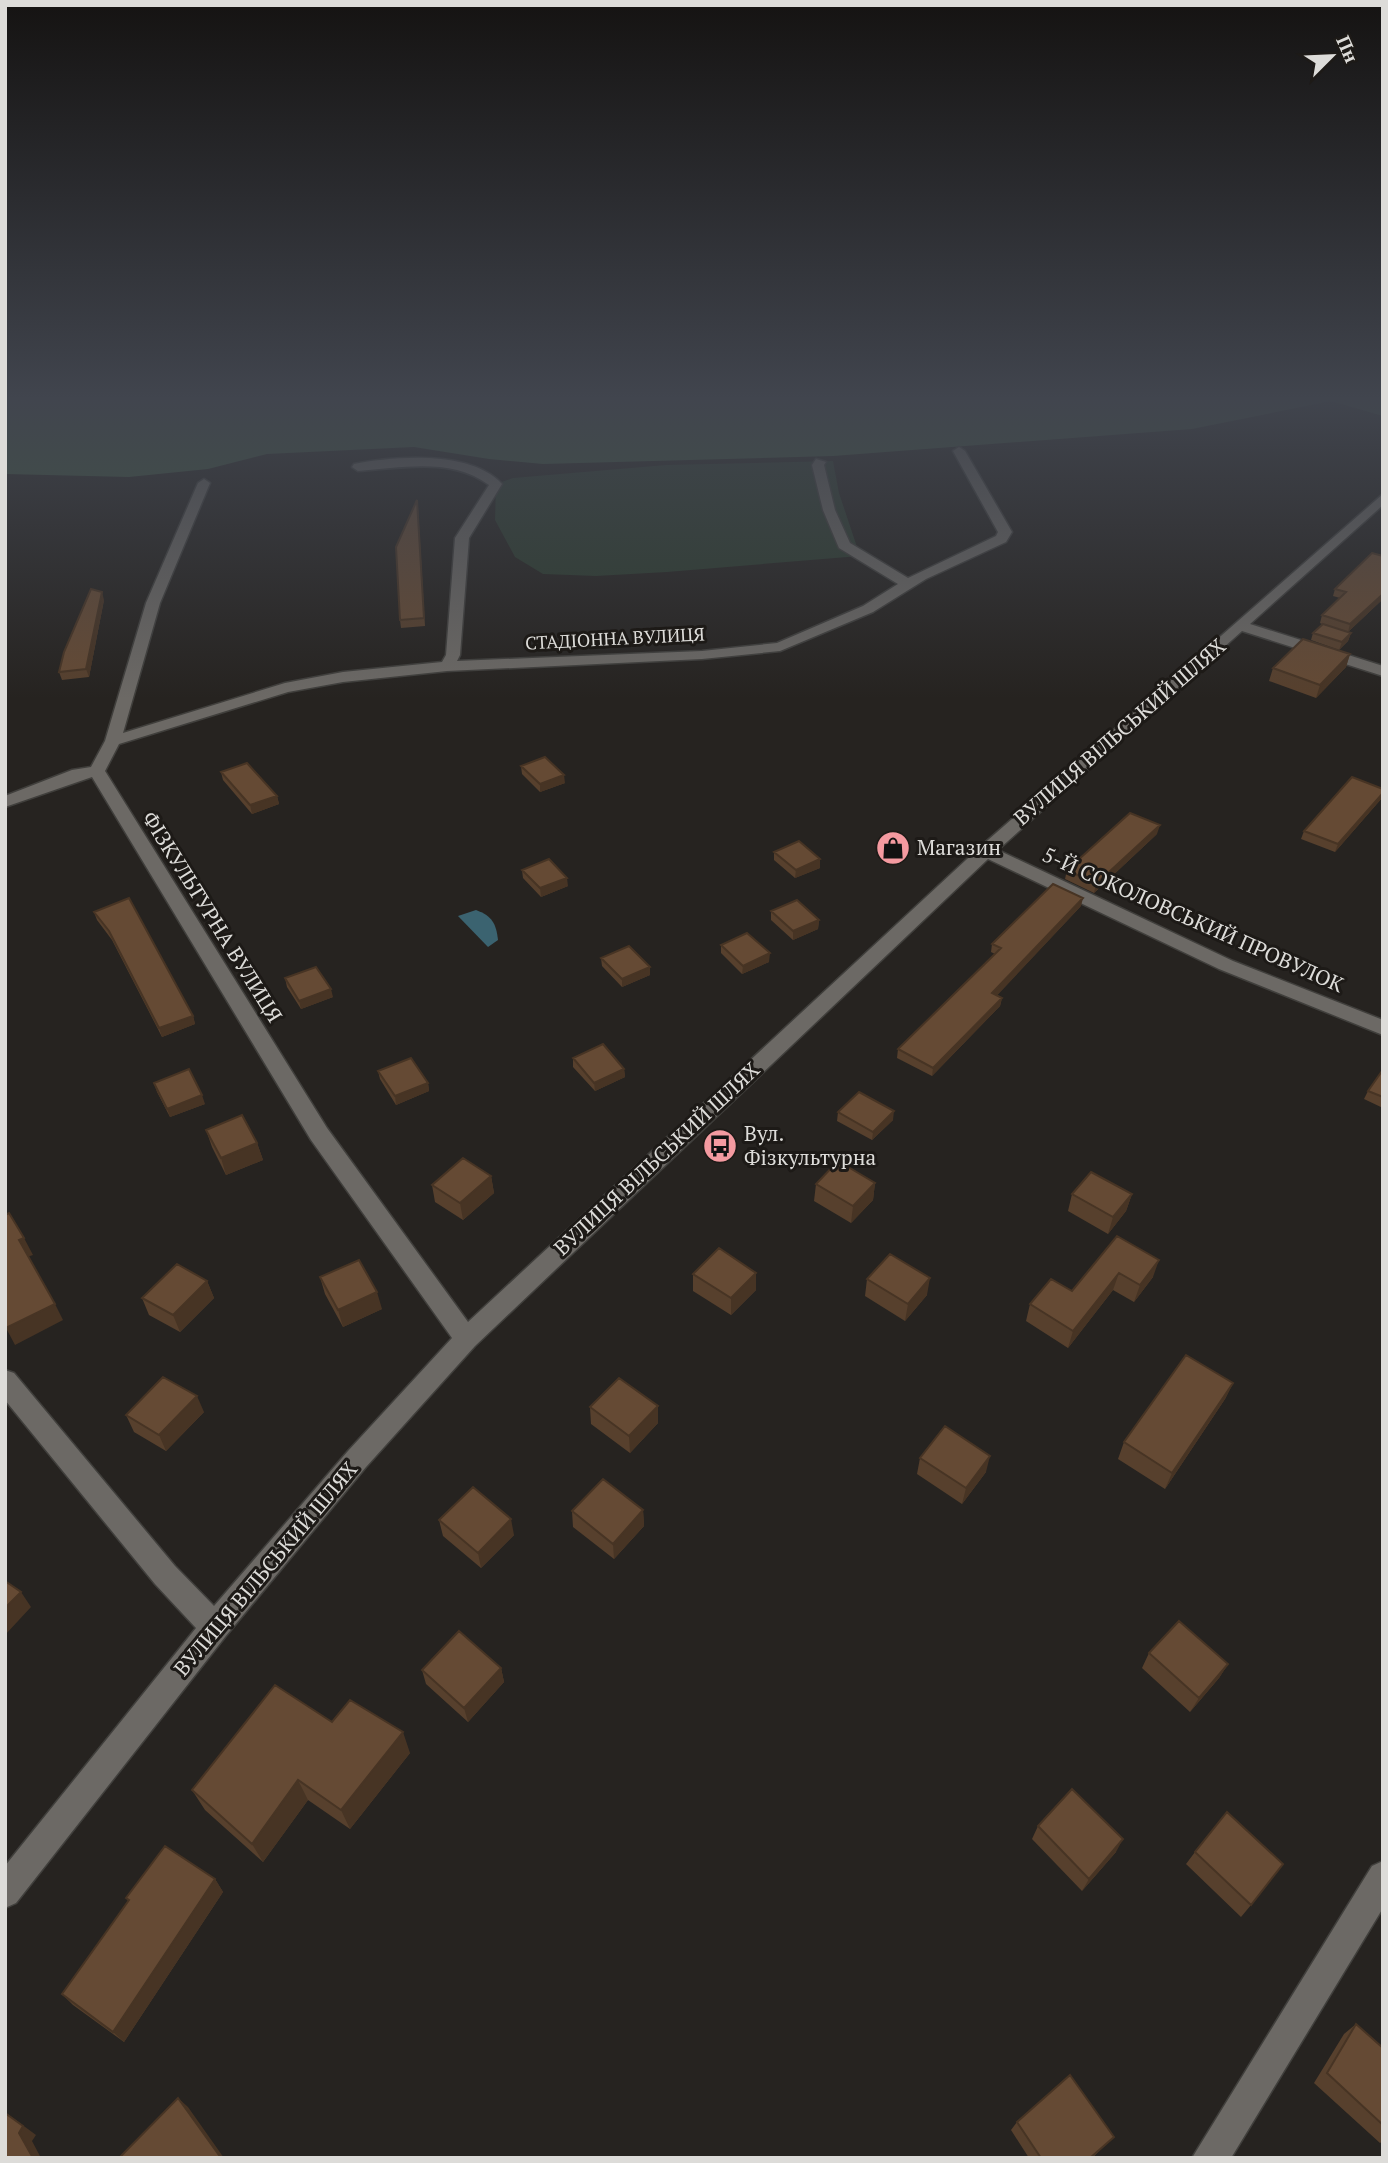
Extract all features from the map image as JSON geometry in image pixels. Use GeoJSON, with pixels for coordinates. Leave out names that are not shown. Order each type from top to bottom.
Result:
{"type":"FeatureCollection","features":[{"type":"Feature","properties":{"kind":"street"},"geometry":{"type":"LineString","coordinates":[[5,802],[78,774],[97,771],[113,741],[153,603],[198,497]]}},
{"type":"Feature","properties":{"kind":"street"},"geometry":{"type":"LineString","coordinates":[[447,666],[453,655],[462,538],[488,497]]}},
{"type":"Feature","properties":{"kind":"street"},"geometry":{"type":"LineString","coordinates":[[826,497],[844,545],[908,584]]}},
{"type":"Feature","properties":{"kind":"street","name":"СТАДІОННА ВУЛИЦЯ"},"geometry":{"type":"LineString","coordinates":[[113,741],[285,688],[343,677],[447,666],[702,655],[780,647],[869,609],[908,584],[1001,539],[1005,532],[985,497]]}},
{"type":"Feature","properties":{"kind":"street","name":"ВУЛИЦЯ ВІЛЬСЬКИЙ ШЛЯХ"},"geometry":{"type":"LineString","coordinates":[[5,1892],[215,1627],[357,1459],[466,1339],[986,851],[1383,498]]}},
{"type":"Feature","properties":{"kind":"street"},"geometry":{"type":"LineString","coordinates":[[1240,626],[1383,671]]}},
{"type":"Feature","properties":{"kind":"street","name":"ФІЗКУЛЬТУРНА ВУЛИЦЯ"},"geometry":{"type":"LineString","coordinates":[[97,771],[319,1134],[466,1339]]}},
{"type":"Feature","properties":{"kind":"street","name":"5-Й СОКОЛОВСЬКИЙ ПРОВУЛОК"},"geometry":{"type":"LineString","coordinates":[[986,851],[1226,965],[1383,1028]]}},
{"type":"Feature","properties":{"kind":"street"},"geometry":{"type":"LineString","coordinates":[[5,1381],[165,1575],[215,1627]]}},
{"type":"Feature","properties":{"kind":"street"},"geometry":{"type":"LineString","coordinates":[[1210,2158],[1383,1877]]}},
{"type":"Feature","properties":{"kind":"green space"},"geometry":{"type":"Polygon","coordinates":[[[496,497],[840,497],[860,556],[667,572],[596,576],[543,574],[515,557],[495,520],[496,497]]]}},
{"type":"Feature","properties":{"kind":"water"},"geometry":{"type":"Polygon","coordinates":[[[476,910],[486,915],[496,929],[498,940],[488,947],[458,916],[476,910]]]}},
{"type":"Feature","properties":{"kind":"building"},"geometry":{"type":"Polygon","coordinates":[[[417,500],[424,618],[400,620],[396,547],[417,500]]]}},
{"type":"Feature","properties":{"kind":"building"},"geometry":{"type":"Polygon","coordinates":[[[1372,553],[1383,556],[1383,594],[1350,624],[1322,615],[1346,592],[1335,589],[1372,553]]]}},
{"type":"Feature","properties":{"kind":"building"},"geometry":{"type":"Polygon","coordinates":[[[91,589],[102,592],[86,669],[59,672],[64,652],[91,589]]]}},
{"type":"Feature","properties":{"kind":"building"},"geometry":{"type":"Polygon","coordinates":[[[1323,624],[1351,633],[1342,642],[1313,633],[1323,624]]]}},
{"type":"Feature","properties":{"kind":"building"},"geometry":{"type":"Polygon","coordinates":[[[1303,639],[1350,654],[1320,685],[1273,668],[1303,639]]]}},
{"type":"Feature","properties":{"kind":"building"},"geometry":{"type":"Polygon","coordinates":[[[545,757],[564,775],[540,784],[521,766],[545,757]]]}},
{"type":"Feature","properties":{"kind":"building"},"geometry":{"type":"Polygon","coordinates":[[[247,763],[277,796],[250,805],[221,772],[247,763]]]}},
{"type":"Feature","properties":{"kind":"building"},"geometry":{"type":"Polygon","coordinates":[[[1352,777],[1383,789],[1383,793],[1338,844],[1304,831],[1352,777]]]}},
{"type":"Feature","properties":{"kind":"building"},"geometry":{"type":"Polygon","coordinates":[[[1130,813],[1160,825],[1096,884],[1067,870],[1130,813]]]}},
{"type":"Feature","properties":{"kind":"building"},"geometry":{"type":"Polygon","coordinates":[[[799,841],[820,859],[796,870],[774,852],[799,841]]]}},
{"type":"Feature","properties":{"kind":"building"},"geometry":{"type":"Polygon","coordinates":[[[549,859],[567,878],[540,888],[522,870],[549,859]]]}},
{"type":"Feature","properties":{"kind":"building"},"geometry":{"type":"Polygon","coordinates":[[[1053,884],[1083,898],[992,993],[1002,998],[933,1068],[898,1049],[1001,948],[992,944],[1053,884]]]}},
{"type":"Feature","properties":{"kind":"building"},"geometry":{"type":"Polygon","coordinates":[[[129,898],[193,1016],[159,1028],[109,931],[94,912],[129,898]]]}},
{"type":"Feature","properties":{"kind":"building"},"geometry":{"type":"Polygon","coordinates":[[[797,900],[819,920],[793,931],[771,911],[797,900]]]}},
{"type":"Feature","properties":{"kind":"building"},"geometry":{"type":"Polygon","coordinates":[[[747,933],[770,953],[743,966],[721,945],[747,933]]]}},
{"type":"Feature","properties":{"kind":"building"},"geometry":{"type":"Polygon","coordinates":[[[629,946],[650,967],[622,979],[601,958],[629,946]]]}},
{"type":"Feature","properties":{"kind":"building"},"geometry":{"type":"Polygon","coordinates":[[[316,967],[331,989],[299,1001],[285,978],[316,967]]]}},
{"type":"Feature","properties":{"kind":"building"},"geometry":{"type":"Polygon","coordinates":[[[603,1044],[624,1069],[594,1083],[573,1058],[603,1044]]]}},
{"type":"Feature","properties":{"kind":"building"},"geometry":{"type":"Polygon","coordinates":[[[411,1058],[428,1083],[395,1096],[378,1071],[411,1058]]]}},
{"type":"Feature","properties":{"kind":"building"},"geometry":{"type":"Polygon","coordinates":[[[189,1069],[202,1095],[167,1109],[154,1083],[189,1069]]]}},
{"type":"Feature","properties":{"kind":"building"},"geometry":{"type":"Polygon","coordinates":[[[1383,1072],[1383,1097],[1368,1091],[1383,1072]]]}},
{"type":"Feature","properties":{"kind":"building"},"geometry":{"type":"Polygon","coordinates":[[[859,1092],[894,1111],[873,1132],[838,1112],[859,1092]]]}},
{"type":"Feature","properties":{"kind":"building"},"geometry":{"type":"Polygon","coordinates":[[[242,1115],[257,1143],[221,1158],[206,1130],[242,1115]]]}},
{"type":"Feature","properties":{"kind":"building"},"geometry":{"type":"Polygon","coordinates":[[[463,1158],[491,1176],[460,1203],[432,1185],[463,1158]]]}},
{"type":"Feature","properties":{"kind":"building"},"geometry":{"type":"Polygon","coordinates":[[[838,1161],[875,1183],[853,1206],[816,1184],[838,1161]]]}},
{"type":"Feature","properties":{"kind":"building"},"geometry":{"type":"Polygon","coordinates":[[[1091,1172],[1132,1194],[1113,1217],[1072,1194],[1091,1172]]]}},
{"type":"Feature","properties":{"kind":"building"},"geometry":{"type":"Polygon","coordinates":[[[9,1213],[24,1238],[19,1240],[55,1304],[6,1328],[5,1215],[9,1213]]]}},
{"type":"Feature","properties":{"kind":"building"},"geometry":{"type":"Polygon","coordinates":[[[1117,1236],[1159,1260],[1140,1285],[1119,1273],[1073,1331],[1030,1304],[1051,1279],[1072,1291],[1117,1236]]]}},
{"type":"Feature","properties":{"kind":"building"},"geometry":{"type":"Polygon","coordinates":[[[719,1248],[756,1273],[731,1298],[693,1274],[719,1248]]]}},
{"type":"Feature","properties":{"kind":"building"},"geometry":{"type":"Polygon","coordinates":[[[890,1254],[930,1278],[908,1304],[867,1279],[890,1254]]]}},
{"type":"Feature","properties":{"kind":"building"},"geometry":{"type":"Polygon","coordinates":[[[359,1260],[377,1292],[338,1310],[320,1277],[359,1260]]]}},
{"type":"Feature","properties":{"kind":"building"},"geometry":{"type":"Polygon","coordinates":[[[177,1264],[207,1281],[173,1315],[142,1298],[177,1264]]]}},
{"type":"Feature","properties":{"kind":"building"},"geometry":{"type":"Polygon","coordinates":[[[1186,1355],[1233,1383],[1172,1473],[1124,1442],[1186,1355]]]}},
{"type":"Feature","properties":{"kind":"building"},"geometry":{"type":"Polygon","coordinates":[[[163,1377],[197,1396],[159,1435],[126,1415],[163,1377]]]}},
{"type":"Feature","properties":{"kind":"building"},"geometry":{"type":"Polygon","coordinates":[[[619,1378],[658,1406],[629,1436],[590,1407],[619,1378]]]}},
{"type":"Feature","properties":{"kind":"building"},"geometry":{"type":"Polygon","coordinates":[[[945,1426],[990,1456],[966,1488],[920,1458],[945,1426]]]}},
{"type":"Feature","properties":{"kind":"building"},"geometry":{"type":"Polygon","coordinates":[[[603,1479],[643,1510],[613,1544],[572,1511],[603,1479]]]}},
{"type":"Feature","properties":{"kind":"building"},"geometry":{"type":"Polygon","coordinates":[[[473,1487],[511,1519],[478,1553],[439,1520],[473,1487]]]}},
{"type":"Feature","properties":{"kind":"building"},"geometry":{"type":"Polygon","coordinates":[[[5,1581],[21,1592],[5,1608],[5,1581]]]}},
{"type":"Feature","properties":{"kind":"building"},"geometry":{"type":"Polygon","coordinates":[[[1179,1621],[1228,1664],[1199,1698],[1149,1653],[1179,1621]]]}},
{"type":"Feature","properties":{"kind":"building"},"geometry":{"type":"Polygon","coordinates":[[[459,1631],[501,1668],[464,1708],[422,1670],[459,1631]]]}},
{"type":"Feature","properties":{"kind":"building"},"geometry":{"type":"Polygon","coordinates":[[[275,1685],[332,1722],[350,1700],[403,1732],[341,1810],[298,1780],[252,1844],[192,1790],[275,1685]]]}},
{"type":"Feature","properties":{"kind":"building"},"geometry":{"type":"Polygon","coordinates":[[[1072,1789],[1123,1839],[1089,1879],[1038,1826],[1072,1789]]]}},
{"type":"Feature","properties":{"kind":"building"},"geometry":{"type":"Polygon","coordinates":[[[1227,1812],[1283,1864],[1251,1905],[1195,1852],[1227,1812]]]}},
{"type":"Feature","properties":{"kind":"building"},"geometry":{"type":"Polygon","coordinates":[[[165,1846],[215,1879],[113,2032],[62,1994],[129,1900],[126,1898],[165,1846]]]}},
{"type":"Feature","properties":{"kind":"building"},"geometry":{"type":"Polygon","coordinates":[[[1356,2024],[1383,2048],[1383,2125],[1327,2073],[1356,2024]]]}},
{"type":"Feature","properties":{"kind":"building"},"geometry":{"type":"Polygon","coordinates":[[[1070,2075],[1114,2137],[1090,2158],[1041,2158],[1017,2122],[1070,2075]]]}},
{"type":"Feature","properties":{"kind":"building"},"geometry":{"type":"Polygon","coordinates":[[[178,2098],[221,2158],[119,2158],[178,2098]]]}},
{"type":"Feature","properties":{"kind":"building"},"geometry":{"type":"Polygon","coordinates":[[[5,2113],[23,2126],[19,2133],[33,2158],[5,2158],[5,2113]]]}},
{"type":"Feature","properties":{"kind":"place","name":"Магазин"},"geometry":{"type":"Point","coordinates":[893,848]}},
{"type":"Feature","properties":{"kind":"place","name":"Вул. Фізкультурна"},"geometry":{"type":"Point","coordinates":[720,1146]}}]}
